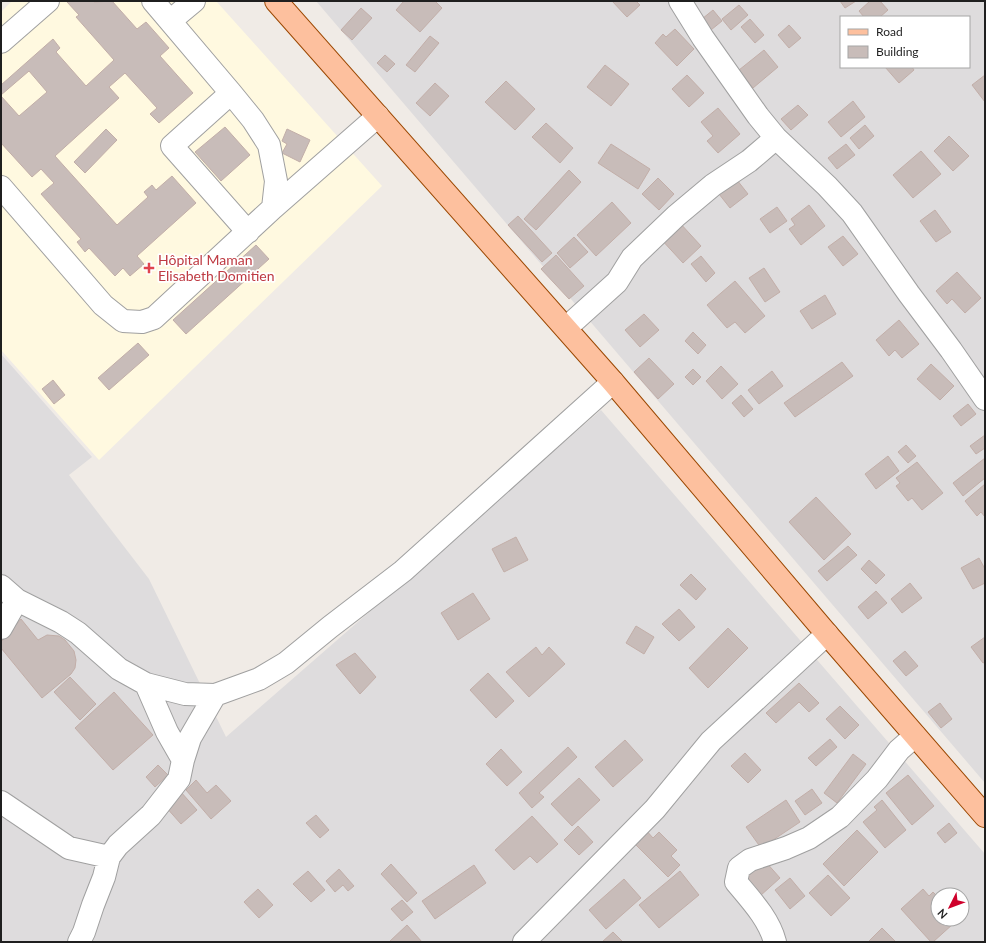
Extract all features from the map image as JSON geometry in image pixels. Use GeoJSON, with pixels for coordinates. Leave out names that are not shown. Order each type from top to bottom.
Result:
{"type":"FeatureCollection","features":[{"type":"Feature","properties":{"kind":"main road"},"geometry":{"type":"LineString","coordinates":[[276,1],[613,382],[827,634],[985,816]]}},
{"type":"Feature","properties":{"kind":"street"},"geometry":{"type":"LineString","coordinates":[[1,41],[48,1]]}},
{"type":"Feature","properties":{"kind":"street"},"geometry":{"type":"LineString","coordinates":[[153,1],[253,120],[270,145],[276,181],[273,208]]}},
{"type":"Feature","properties":{"kind":"street"},"geometry":{"type":"LineString","coordinates":[[170,22],[194,1]]}},
{"type":"Feature","properties":{"kind":"street"},"geometry":{"type":"LineString","coordinates":[[680,1],[703,38],[758,116],[776,138],[827,186],[852,213],[985,398]]}},
{"type":"Feature","properties":{"kind":"street"},"geometry":{"type":"LineString","coordinates":[[231,93],[172,146],[248,232]]}},
{"type":"Feature","properties":{"kind":"street"},"geometry":{"type":"LineString","coordinates":[[1,187],[103,305],[123,321],[142,322],[154,318],[273,208],[378,116]]}},
{"type":"Feature","properties":{"kind":"street"},"geometry":{"type":"LineString","coordinates":[[566,328],[617,282],[632,258],[676,216],[713,185],[749,161],[776,138]]}},
{"type":"Feature","properties":{"kind":"street"},"geometry":{"type":"LineString","coordinates":[[1,586],[17,600],[61,622],[78,633],[119,669],[146,684],[185,694],[215,695],[259,679],[286,662],[404,571],[613,382]]}},
{"type":"Feature","properties":{"kind":"street"},"geometry":{"type":"LineString","coordinates":[[1,628],[17,600]]}},
{"type":"Feature","properties":{"kind":"street"},"geometry":{"type":"LineString","coordinates":[[524,942],[655,809],[711,741],[827,634]]}},
{"type":"Feature","properties":{"kind":"street"},"geometry":{"type":"LineString","coordinates":[[146,684],[167,732],[183,760]]}},
{"type":"Feature","properties":{"kind":"street"},"geometry":{"type":"LineString","coordinates":[[79,942],[104,877],[109,857],[118,845],[151,815],[179,779],[190,738],[215,695]]}},
{"type":"Feature","properties":{"kind":"street"},"geometry":{"type":"LineString","coordinates":[[775,942],[772,931],[756,906],[736,882],[739,868],[750,860],[786,848],[809,838],[840,817],[877,779],[899,750],[915,736]]}},
{"type":"Feature","properties":{"kind":"street"},"geometry":{"type":"LineString","coordinates":[[1,802],[69,848],[109,857]]}},
{"type":"Feature","properties":{"kind":"shaded area","name":"Hôpital Maman Elisabeth Domitien"},"geometry":{"type":"Polygon","coordinates":[[[12,1],[216,1],[382,186],[99,460],[1,350],[1,12],[12,1]]]}},
{"type":"Feature","properties":{"kind":"shaded area"},"geometry":{"type":"Polygon","coordinates":[[[316,1],[985,1],[985,783],[316,1]]]}},
{"type":"Feature","properties":{"kind":"shaded area"},"geometry":{"type":"Polygon","coordinates":[[[1,354],[92,457],[69,475],[149,579],[226,737],[601,410],[985,854],[985,942],[1,942],[1,354]]]}},
{"type":"Feature","properties":{"kind":"building"},"geometry":{"type":"Polygon","coordinates":[[[112,1],[137,29],[146,22],[169,48],[160,56],[193,93],[159,123],[150,114],[157,108],[125,73],[109,87],[119,98],[55,156],[117,225],[148,197],[144,192],[152,185],[156,190],[172,176],[196,203],[137,256],[144,264],[130,276],[123,268],[115,276],[89,248],[85,252],[77,242],[81,239],[41,194],[54,183],[41,169],[32,177],[1,143],[1,96],[19,116],[47,92],[29,71],[1,95],[1,85],[53,39],[60,48],[56,52],[86,86],[114,60],[76,17],[79,15],[67,2],[112,1]]]}},
{"type":"Feature","properties":{"kind":"building"},"geometry":{"type":"Polygon","coordinates":[[[404,1],[435,1],[442,8],[420,32],[396,10],[404,1]]]}},
{"type":"Feature","properties":{"kind":"building"},"geometry":{"type":"Polygon","coordinates":[[[612,1],[636,1],[640,5],[627,17],[612,1]]]}},
{"type":"Feature","properties":{"kind":"building"},"geometry":{"type":"Polygon","coordinates":[[[840,1],[856,1],[845,8],[840,1]]]}},
{"type":"Feature","properties":{"kind":"building"},"geometry":{"type":"Polygon","coordinates":[[[870,1],[880,1],[888,10],[881,16],[863,16],[859,11],[870,1]]]}},
{"type":"Feature","properties":{"kind":"building"},"geometry":{"type":"Polygon","coordinates":[[[739,5],[748,15],[731,30],[722,19],[739,5]]]}},
{"type":"Feature","properties":{"kind":"building"},"geometry":{"type":"Polygon","coordinates":[[[361,8],[372,18],[352,40],[341,30],[361,8]]]}},
{"type":"Feature","properties":{"kind":"building"},"geometry":{"type":"Polygon","coordinates":[[[713,10],[722,21],[706,34],[697,23],[713,10]]]}},
{"type":"Feature","properties":{"kind":"building"},"geometry":{"type":"Polygon","coordinates":[[[750,19],[764,35],[755,43],[741,27],[750,19]]]}},
{"type":"Feature","properties":{"kind":"building"},"geometry":{"type":"Polygon","coordinates":[[[789,25],[801,38],[789,48],[778,35],[789,25]]]}},
{"type":"Feature","properties":{"kind":"building"},"geometry":{"type":"Polygon","coordinates":[[[675,29],[694,49],[677,66],[655,43],[663,34],[666,37],[675,29]]]}},
{"type":"Feature","properties":{"kind":"building"},"geometry":{"type":"Polygon","coordinates":[[[430,36],[439,43],[415,72],[406,65],[430,36]]]}},
{"type":"Feature","properties":{"kind":"building"},"geometry":{"type":"Polygon","coordinates":[[[764,50],[778,67],[753,88],[739,70],[764,50]]]}},
{"type":"Feature","properties":{"kind":"building"},"geometry":{"type":"Polygon","coordinates":[[[385,55],[395,64],[387,72],[377,63],[385,55]]]}},
{"type":"Feature","properties":{"kind":"building"},"geometry":{"type":"Polygon","coordinates":[[[605,65],[629,84],[611,106],[587,87],[605,65]]]}},
{"type":"Feature","properties":{"kind":"building"},"geometry":{"type":"Polygon","coordinates":[[[886,68],[913,68],[914,70],[899,83],[886,68]]]}},
{"type":"Feature","properties":{"kind":"building"},"geometry":{"type":"Polygon","coordinates":[[[687,75],[704,93],[689,107],[672,89],[687,75]]]}},
{"type":"Feature","properties":{"kind":"building"},"geometry":{"type":"Polygon","coordinates":[[[985,75],[985,102],[972,85],[985,75]]]}},
{"type":"Feature","properties":{"kind":"building"},"geometry":{"type":"Polygon","coordinates":[[[506,81],[535,109],[515,130],[485,102],[506,81]]]}},
{"type":"Feature","properties":{"kind":"building"},"geometry":{"type":"Polygon","coordinates":[[[435,83],[449,96],[430,116],[416,103],[435,83]]]}},
{"type":"Feature","properties":{"kind":"building"},"geometry":{"type":"Polygon","coordinates":[[[853,101],[865,117],[841,137],[828,122],[853,101]]]}},
{"type":"Feature","properties":{"kind":"building"},"geometry":{"type":"Polygon","coordinates":[[[798,105],[808,115],[791,130],[781,119],[798,105]]]}},
{"type":"Feature","properties":{"kind":"building"},"geometry":{"type":"Polygon","coordinates":[[[718,108],[740,134],[718,153],[707,141],[713,136],[701,122],[718,108]]]}},
{"type":"Feature","properties":{"kind":"building"},"geometry":{"type":"Polygon","coordinates":[[[546,123],[573,148],[560,163],[532,137],[546,123]]]}},
{"type":"Feature","properties":{"kind":"building"},"geometry":{"type":"Polygon","coordinates":[[[865,125],[874,136],[859,149],[850,138],[865,125]]]}},
{"type":"Feature","properties":{"kind":"building"},"geometry":{"type":"Polygon","coordinates":[[[225,127],[250,155],[221,181],[195,152],[225,127]]]}},
{"type":"Feature","properties":{"kind":"building"},"geometry":{"type":"Polygon","coordinates":[[[106,129],[117,140],[85,173],[74,162],[106,129]]]}},
{"type":"Feature","properties":{"kind":"building"},"geometry":{"type":"Polygon","coordinates":[[[287,129],[310,140],[300,162],[282,153],[287,144],[282,141],[287,129]]]}},
{"type":"Feature","properties":{"kind":"building"},"geometry":{"type":"Polygon","coordinates":[[[949,136],[969,156],[953,171],[934,151],[949,136]]]}},
{"type":"Feature","properties":{"kind":"building"},"geometry":{"type":"Polygon","coordinates":[[[611,144],[650,169],[638,189],[598,163],[611,144]]]}},
{"type":"Feature","properties":{"kind":"building"},"geometry":{"type":"Polygon","coordinates":[[[846,144],[855,155],[837,169],[828,158],[846,144]]]}},
{"type":"Feature","properties":{"kind":"building"},"geometry":{"type":"Polygon","coordinates":[[[921,151],[941,174],[913,198],[893,175],[921,151]]]}},
{"type":"Feature","properties":{"kind":"building"},"geometry":{"type":"Polygon","coordinates":[[[569,170],[581,182],[536,230],[524,219],[569,170]]]}},
{"type":"Feature","properties":{"kind":"building"},"geometry":{"type":"Polygon","coordinates":[[[658,178],[674,194],[659,210],[642,194],[658,178]]]}},
{"type":"Feature","properties":{"kind":"building"},"geometry":{"type":"Polygon","coordinates":[[[737,180],[748,194],[730,208],[719,194],[737,180]]]}},
{"type":"Feature","properties":{"kind":"building"},"geometry":{"type":"Polygon","coordinates":[[[612,202],[631,223],[596,256],[577,235],[612,202]]]}},
{"type":"Feature","properties":{"kind":"building"},"geometry":{"type":"Polygon","coordinates":[[[809,205],[825,226],[801,245],[789,229],[795,225],[791,219],[809,205]]]}},
{"type":"Feature","properties":{"kind":"building"},"geometry":{"type":"Polygon","coordinates":[[[777,207],[787,221],[770,233],[760,219],[777,207]]]}},
{"type":"Feature","properties":{"kind":"building"},"geometry":{"type":"Polygon","coordinates":[[[935,210],[951,232],[936,242],[920,221],[935,210]]]}},
{"type":"Feature","properties":{"kind":"building"},"geometry":{"type":"Polygon","coordinates":[[[518,216],[552,253],[542,262],[508,225],[518,216]]]}},
{"type":"Feature","properties":{"kind":"building"},"geometry":{"type":"Polygon","coordinates":[[[679,222],[701,246],[683,263],[660,238],[679,222]]]}},
{"type":"Feature","properties":{"kind":"building"},"geometry":{"type":"Polygon","coordinates":[[[843,236],[858,254],[843,266],[828,247],[843,236]]]}},
{"type":"Feature","properties":{"kind":"building"},"geometry":{"type":"Polygon","coordinates":[[[574,237],[588,252],[570,268],[557,253],[574,237]]]}},
{"type":"Feature","properties":{"kind":"building"},"geometry":{"type":"Polygon","coordinates":[[[256,245],[269,259],[186,334],[173,320],[256,245]]]}},
{"type":"Feature","properties":{"kind":"building"},"geometry":{"type":"Polygon","coordinates":[[[556,255],[584,286],[569,299],[541,269],[556,255]]]}},
{"type":"Feature","properties":{"kind":"building"},"geometry":{"type":"Polygon","coordinates":[[[701,256],[715,273],[706,282],[691,264],[701,256]]]}},
{"type":"Feature","properties":{"kind":"building"},"geometry":{"type":"Polygon","coordinates":[[[764,268],[780,292],[765,302],[749,278],[764,268]]]}},
{"type":"Feature","properties":{"kind":"building"},"geometry":{"type":"Polygon","coordinates":[[[957,272],[981,298],[965,313],[952,299],[947,304],[936,291],[957,272]]]}},
{"type":"Feature","properties":{"kind":"building"},"geometry":{"type":"Polygon","coordinates":[[[735,281],[765,316],[745,333],[735,322],[727,328],[707,305],[735,281]]]}},
{"type":"Feature","properties":{"kind":"building"},"geometry":{"type":"Polygon","coordinates":[[[825,295],[836,314],[812,329],[800,311],[825,295]]]}},
{"type":"Feature","properties":{"kind":"building"},"geometry":{"type":"Polygon","coordinates":[[[644,314],[659,330],[640,347],[625,330],[644,314]]]}},
{"type":"Feature","properties":{"kind":"building"},"geometry":{"type":"Polygon","coordinates":[[[899,320],[919,344],[902,358],[895,350],[889,356],[876,340],[899,320]]]}},
{"type":"Feature","properties":{"kind":"building"},"geometry":{"type":"Polygon","coordinates":[[[693,332],[706,345],[698,354],[685,341],[693,332]]]}},
{"type":"Feature","properties":{"kind":"building"},"geometry":{"type":"Polygon","coordinates":[[[138,343],[149,355],[109,390],[98,378],[138,343]]]}},
{"type":"Feature","properties":{"kind":"building"},"geometry":{"type":"Polygon","coordinates":[[[649,358],[674,384],[658,399],[634,372],[649,358]]]}},
{"type":"Feature","properties":{"kind":"building"},"geometry":{"type":"Polygon","coordinates":[[[842,362],[853,376],[795,417],[784,403],[842,362]]]}},
{"type":"Feature","properties":{"kind":"building"},"geometry":{"type":"Polygon","coordinates":[[[931,364],[954,386],[940,400],[917,379],[931,364]]]}},
{"type":"Feature","properties":{"kind":"building"},"geometry":{"type":"Polygon","coordinates":[[[721,366],[738,384],[722,399],[706,381],[721,366]]]}},
{"type":"Feature","properties":{"kind":"building"},"geometry":{"type":"Polygon","coordinates":[[[693,369],[701,377],[693,385],[685,377],[693,369]]]}},
{"type":"Feature","properties":{"kind":"building"},"geometry":{"type":"Polygon","coordinates":[[[772,371],[783,386],[759,404],[748,390],[772,371]]]}},
{"type":"Feature","properties":{"kind":"building"},"geometry":{"type":"Polygon","coordinates":[[[53,380],[65,395],[54,404],[42,389],[53,380]]]}},
{"type":"Feature","properties":{"kind":"building"},"geometry":{"type":"Polygon","coordinates":[[[741,395],[753,409],[744,417],[732,403],[741,395]]]}},
{"type":"Feature","properties":{"kind":"building"},"geometry":{"type":"Polygon","coordinates":[[[968,404],[976,414],[961,426],[953,416],[968,404]]]}},
{"type":"Feature","properties":{"kind":"building"},"geometry":{"type":"Polygon","coordinates":[[[985,435],[985,448],[976,454],[970,446],[985,435]]]}},
{"type":"Feature","properties":{"kind":"building"},"geometry":{"type":"Polygon","coordinates":[[[906,445],[916,456],[908,463],[898,452],[906,445]]]}},
{"type":"Feature","properties":{"kind":"building"},"geometry":{"type":"Polygon","coordinates":[[[888,456],[899,471],[876,489],[865,474],[888,456]]]}},
{"type":"Feature","properties":{"kind":"building"},"geometry":{"type":"Polygon","coordinates":[[[985,458],[985,478],[963,496],[953,483],[985,458]]]}},
{"type":"Feature","properties":{"kind":"building"},"geometry":{"type":"Polygon","coordinates":[[[917,462],[943,493],[922,510],[912,498],[908,501],[896,486],[900,483],[896,478],[917,462]]]}},
{"type":"Feature","properties":{"kind":"building"},"geometry":{"type":"Polygon","coordinates":[[[985,484],[985,517],[981,512],[977,516],[965,501],[985,484]]]}},
{"type":"Feature","properties":{"kind":"building"},"geometry":{"type":"Polygon","coordinates":[[[816,497],[851,534],[824,560],[789,522],[816,497]]]}},
{"type":"Feature","properties":{"kind":"building"},"geometry":{"type":"Polygon","coordinates":[[[516,537],[528,560],[504,572],[492,549],[516,537]]]}},
{"type":"Feature","properties":{"kind":"building"},"geometry":{"type":"Polygon","coordinates":[[[848,546],[857,555],[827,581],[818,571],[848,546]]]}},
{"type":"Feature","properties":{"kind":"building"},"geometry":{"type":"Polygon","coordinates":[[[979,558],[985,569],[985,583],[973,589],[961,568],[979,558]]]}},
{"type":"Feature","properties":{"kind":"building"},"geometry":{"type":"Polygon","coordinates":[[[869,560],[885,575],[876,584],[861,569],[869,560]]]}},
{"type":"Feature","properties":{"kind":"building"},"geometry":{"type":"Polygon","coordinates":[[[691,574],[706,589],[696,600],[680,585],[691,574]]]}},
{"type":"Feature","properties":{"kind":"building"},"geometry":{"type":"Polygon","coordinates":[[[910,583],[922,598],[902,613],[891,599],[910,583]]]}},
{"type":"Feature","properties":{"kind":"building"},"geometry":{"type":"Polygon","coordinates":[[[876,591],[887,603],[868,619],[858,607],[876,591]]]}},
{"type":"Feature","properties":{"kind":"building"},"geometry":{"type":"Polygon","coordinates":[[[473,593],[490,619],[458,640],[441,613],[473,593]]]}},
{"type":"Feature","properties":{"kind":"building"},"geometry":{"type":"Polygon","coordinates":[[[679,609],[695,627],[679,641],[662,624],[679,609]]]}},
{"type":"Feature","properties":{"kind":"building"},"geometry":{"type":"Polygon","coordinates":[[[21,619],[38,640],[47,635],[59,636],[65,640],[74,651],[76,660],[75,668],[71,674],[42,698],[1,648],[1,642],[21,619]]]}},
{"type":"Feature","properties":{"kind":"building"},"geometry":{"type":"Polygon","coordinates":[[[636,626],[654,637],[644,654],[626,643],[636,626]]]}},
{"type":"Feature","properties":{"kind":"building"},"geometry":{"type":"Polygon","coordinates":[[[728,628],[748,648],[708,688],[689,668],[728,628]]]}},
{"type":"Feature","properties":{"kind":"building"},"geometry":{"type":"Polygon","coordinates":[[[985,637],[985,662],[983,663],[971,647],[985,637]]]}},
{"type":"Feature","properties":{"kind":"building"},"geometry":{"type":"Polygon","coordinates":[[[536,647],[542,655],[549,647],[565,664],[529,697],[506,672],[536,647]]]}},
{"type":"Feature","properties":{"kind":"building"},"geometry":{"type":"Polygon","coordinates":[[[905,651],[918,666],[906,676],[893,661],[905,651]]]}},
{"type":"Feature","properties":{"kind":"building"},"geometry":{"type":"Polygon","coordinates":[[[355,653],[376,677],[360,694],[336,665],[355,653]]]}},
{"type":"Feature","properties":{"kind":"building"},"geometry":{"type":"Polygon","coordinates":[[[488,673],[514,701],[496,718],[470,690],[488,673]]]}},
{"type":"Feature","properties":{"kind":"building"},"geometry":{"type":"Polygon","coordinates":[[[70,677],[96,704],[80,720],[54,692],[70,677]]]}},
{"type":"Feature","properties":{"kind":"building"},"geometry":{"type":"Polygon","coordinates":[[[799,683],[819,703],[809,712],[799,702],[776,723],[766,713],[799,683]]]}},
{"type":"Feature","properties":{"kind":"building"},"geometry":{"type":"Polygon","coordinates":[[[114,692],[153,735],[113,770],[75,728],[114,692]]]}},
{"type":"Feature","properties":{"kind":"building"},"geometry":{"type":"Polygon","coordinates":[[[940,703],[952,719],[941,728],[928,712],[940,703]]]}},
{"type":"Feature","properties":{"kind":"building"},"geometry":{"type":"Polygon","coordinates":[[[840,706],[859,725],[845,739],[826,719],[840,706]]]}},
{"type":"Feature","properties":{"kind":"building"},"geometry":{"type":"Polygon","coordinates":[[[830,739],[837,747],[816,766],[808,758],[830,739]]]}},
{"type":"Feature","properties":{"kind":"building"},"geometry":{"type":"Polygon","coordinates":[[[625,740],[643,760],[613,787],[595,767],[625,740]]]}},
{"type":"Feature","properties":{"kind":"building"},"geometry":{"type":"Polygon","coordinates":[[[568,747],[577,757],[539,793],[544,797],[532,808],[519,793],[568,747]]]}},
{"type":"Feature","properties":{"kind":"building"},"geometry":{"type":"Polygon","coordinates":[[[501,749],[522,772],[507,786],[486,764],[501,749]]]}},
{"type":"Feature","properties":{"kind":"building"},"geometry":{"type":"Polygon","coordinates":[[[745,753],[761,770],[748,783],[731,766],[745,753]]]}},
{"type":"Feature","properties":{"kind":"building"},"geometry":{"type":"Polygon","coordinates":[[[853,754],[866,764],[837,803],[824,793],[853,754]]]}},
{"type":"Feature","properties":{"kind":"building"},"geometry":{"type":"Polygon","coordinates":[[[158,765],[168,775],[155,787],[146,777],[158,765]]]}},
{"type":"Feature","properties":{"kind":"building"},"geometry":{"type":"Polygon","coordinates":[[[908,775],[934,806],[912,825],[886,793],[908,775]]]}},
{"type":"Feature","properties":{"kind":"building"},"geometry":{"type":"Polygon","coordinates":[[[579,778],[600,800],[572,826],[551,804],[579,778]]]}},
{"type":"Feature","properties":{"kind":"building"},"geometry":{"type":"Polygon","coordinates":[[[196,780],[207,793],[216,785],[231,801],[211,819],[186,790],[196,780]]]}},
{"type":"Feature","properties":{"kind":"building"},"geometry":{"type":"Polygon","coordinates":[[[812,789],[822,803],[805,815],[795,801],[812,789]]]}},
{"type":"Feature","properties":{"kind":"building"},"geometry":{"type":"Polygon","coordinates":[[[180,791],[197,810],[181,824],[165,806],[180,791]]]}},
{"type":"Feature","properties":{"kind":"building"},"geometry":{"type":"Polygon","coordinates":[[[786,800],[800,822],[761,848],[746,827],[786,800]]]}},
{"type":"Feature","properties":{"kind":"building"},"geometry":{"type":"Polygon","coordinates":[[[882,800],[906,830],[885,848],[863,822],[877,810],[874,807],[882,800]]]}},
{"type":"Feature","properties":{"kind":"building"},"geometry":{"type":"Polygon","coordinates":[[[316,815],[329,830],[320,838],[306,823],[316,815]]]}},
{"type":"Feature","properties":{"kind":"building"},"geometry":{"type":"Polygon","coordinates":[[[532,816],[558,844],[537,863],[530,856],[514,870],[495,850],[532,816]]]}},
{"type":"Feature","properties":{"kind":"building"},"geometry":{"type":"Polygon","coordinates":[[[949,823],[957,833],[945,843],[937,833],[949,823]]]}},
{"type":"Feature","properties":{"kind":"building"},"geometry":{"type":"Polygon","coordinates":[[[578,826],[593,842],[579,855],[564,840],[578,826]]]}},
{"type":"Feature","properties":{"kind":"building"},"geometry":{"type":"Polygon","coordinates":[[[645,829],[653,838],[659,832],[677,850],[671,856],[680,865],[668,877],[633,842],[645,829]]]}},
{"type":"Feature","properties":{"kind":"building"},"geometry":{"type":"Polygon","coordinates":[[[857,830],[878,852],[844,886],[823,864],[857,830]]]}},
{"type":"Feature","properties":{"kind":"building"},"geometry":{"type":"Polygon","coordinates":[[[765,861],[780,878],[760,896],[745,879],[765,861]]]}},
{"type":"Feature","properties":{"kind":"building"},"geometry":{"type":"Polygon","coordinates":[[[391,864],[417,893],[407,902],[381,874],[391,864]]]}},
{"type":"Feature","properties":{"kind":"building"},"geometry":{"type":"Polygon","coordinates":[[[474,865],[486,883],[435,919],[422,901],[474,865]]]}},
{"type":"Feature","properties":{"kind":"building"},"geometry":{"type":"Polygon","coordinates":[[[339,869],[354,886],[348,891],[343,885],[335,892],[326,881],[339,869]]]}},
{"type":"Feature","properties":{"kind":"building"},"geometry":{"type":"Polygon","coordinates":[[[308,871],[325,890],[311,902],[293,884],[308,871]]]}},
{"type":"Feature","properties":{"kind":"building"},"geometry":{"type":"Polygon","coordinates":[[[680,871],[699,895],[659,928],[639,905],[680,871]]]}},
{"type":"Feature","properties":{"kind":"building"},"geometry":{"type":"Polygon","coordinates":[[[828,875],[850,898],[831,916],[809,893],[828,875]]]}},
{"type":"Feature","properties":{"kind":"building"},"geometry":{"type":"Polygon","coordinates":[[[790,878],[805,896],[790,909],[775,890],[790,878]]]}},
{"type":"Feature","properties":{"kind":"building"},"geometry":{"type":"Polygon","coordinates":[[[624,879],[641,898],[606,929],[589,910],[624,879]]]}},
{"type":"Feature","properties":{"kind":"building"},"geometry":{"type":"Polygon","coordinates":[[[258,889],[273,905],[259,918],[244,902],[258,889]]]}},
{"type":"Feature","properties":{"kind":"building"},"geometry":{"type":"Polygon","coordinates":[[[923,889],[929,896],[930,895],[930,927],[950,927],[933,942],[931,942],[901,909],[923,889]]]}},
{"type":"Feature","properties":{"kind":"building"},"geometry":{"type":"Polygon","coordinates":[[[402,900],[413,912],[402,921],[391,909],[402,900]]]}},
{"type":"Feature","properties":{"kind":"building"},"geometry":{"type":"Polygon","coordinates":[[[407,925],[422,942],[389,942],[407,925]]]}},
{"type":"Feature","properties":{"kind":"building"},"geometry":{"type":"Polygon","coordinates":[[[882,928],[896,942],[868,942],[882,928]]]}},
{"type":"Feature","properties":{"kind":"building"},"geometry":{"type":"Polygon","coordinates":[[[613,932],[623,942],[602,942],[613,932]]]}},
{"type":"Feature","properties":{"kind":"place","name":"Hôpital Maman Elisabeth Domitien"},"geometry":{"type":"Point","coordinates":[149,268]}}]}
